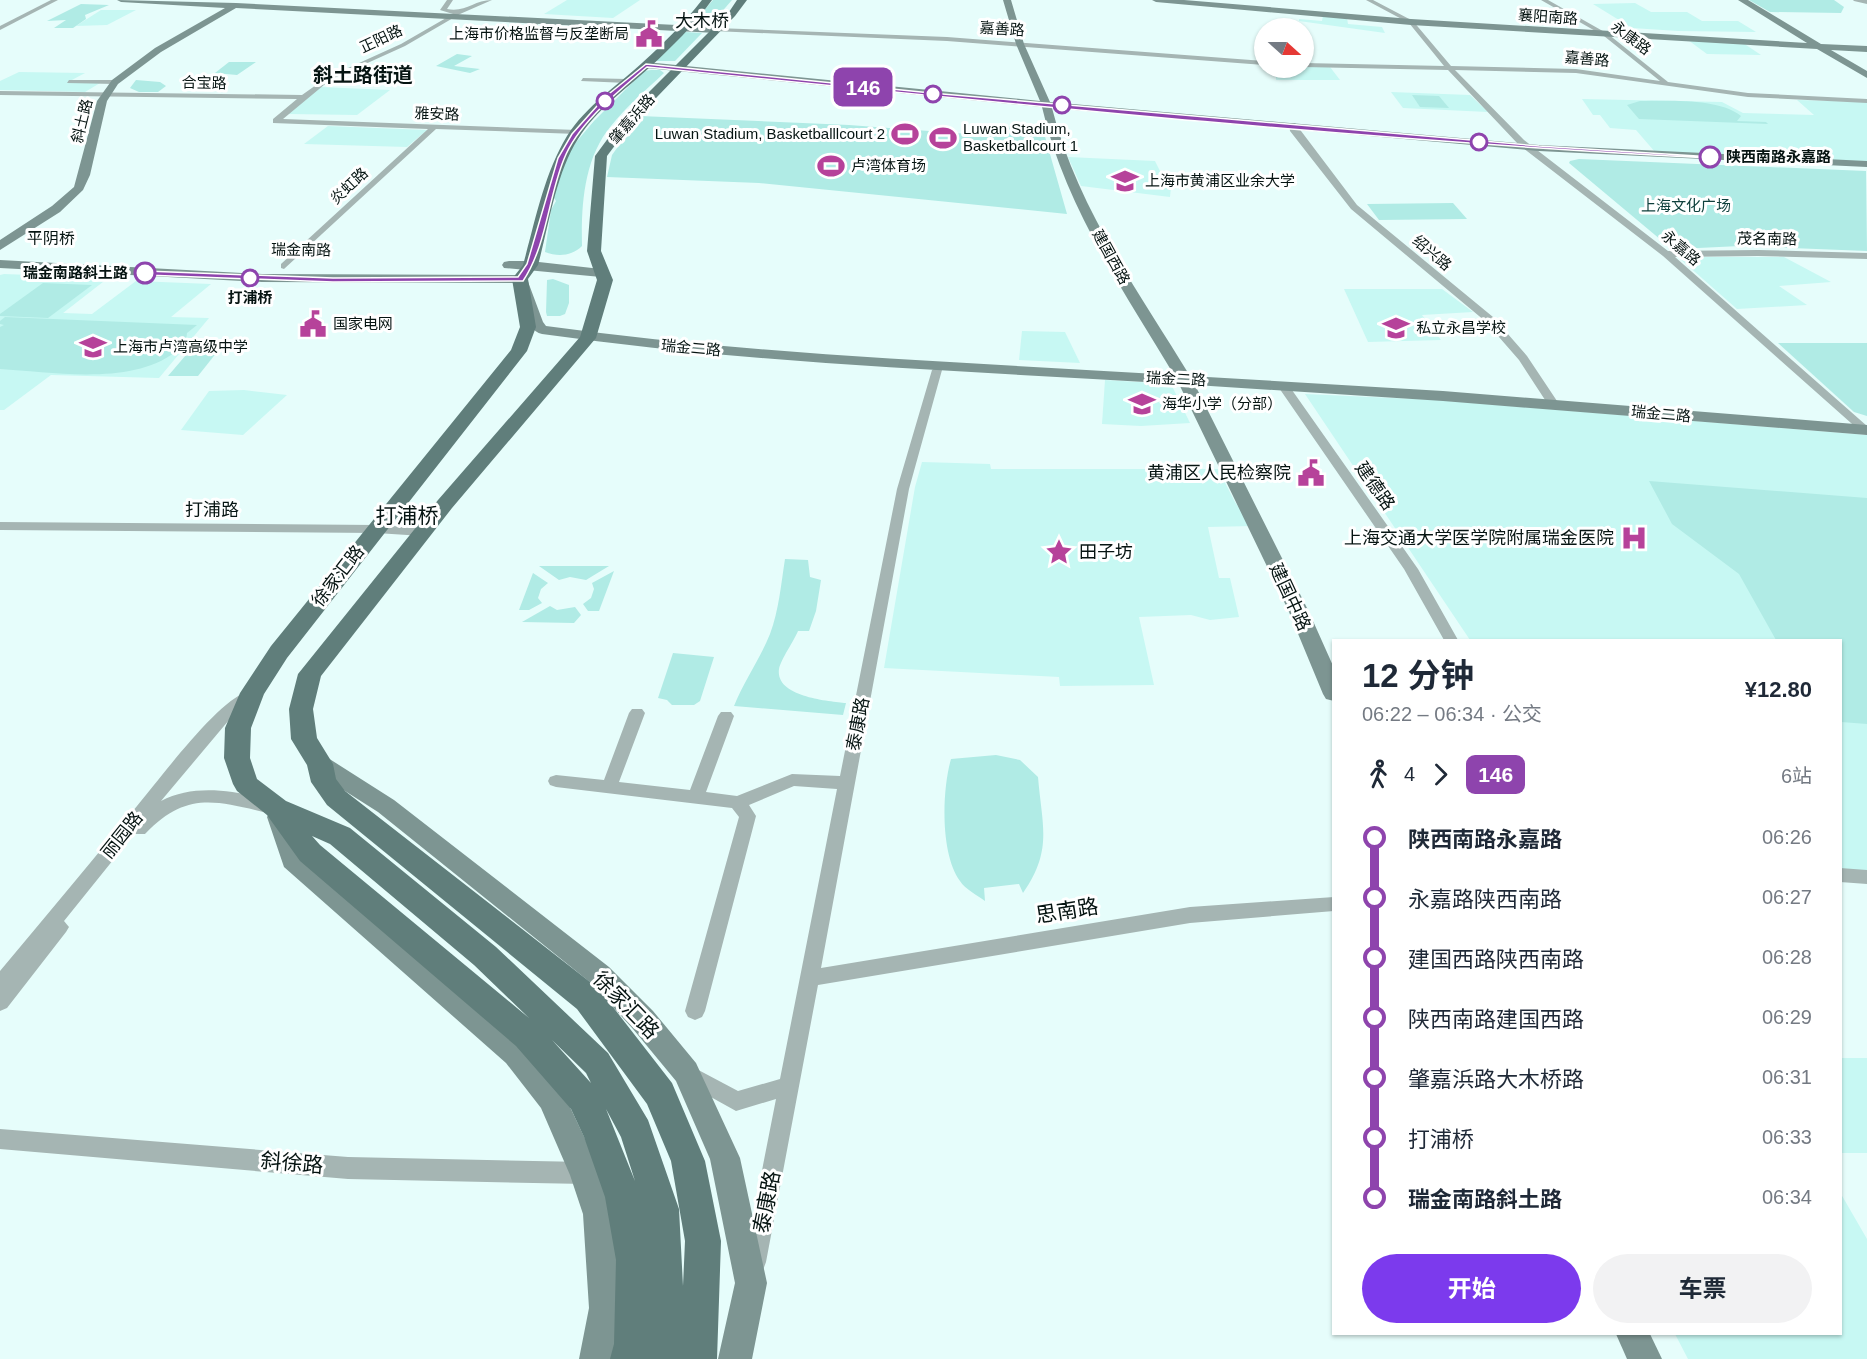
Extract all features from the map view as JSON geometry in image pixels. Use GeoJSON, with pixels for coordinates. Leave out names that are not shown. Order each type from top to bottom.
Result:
{"type":"FeatureCollection","features":[{"type":"Feature","properties":{"kind":"main road"},"geometry":{"type":"LineString","coordinates":[[121,0],[240,3]]}},
{"type":"Feature","properties":{"kind":"main road"},"geometry":{"type":"LineString","coordinates":[[171,0],[718,28]]}},
{"type":"Feature","properties":{"kind":"main road","name":"肇嘉浜路"},"geometry":{"type":"LineString","coordinates":[[520,279],[530,264],[561,158],[577,132],[607,98],[646,65],[685,26],[707,0]]}},
{"type":"Feature","properties":{"kind":"main road","name":"肇嘉浜路"},"geometry":{"type":"LineString","coordinates":[[586,340],[605,280],[594,250],[601,156],[627,121],[680,68],[742,0]]}},
{"type":"Feature","properties":{"kind":"main road","name":"建国西路"},"geometry":{"type":"LineString","coordinates":[[1007,0],[1020,44],[1046,104],[1052,129],[1104,247],[1184,379],[1245,501]]}},
{"type":"Feature","properties":{"kind":"main road","name":"襄阳南路"},"geometry":{"type":"LineString","coordinates":[[1156,0],[1411,22],[1867,49]]}},
{"type":"Feature","properties":{"kind":"main road"},"geometry":{"type":"LineString","coordinates":[[1742,0],[1867,75]]}},
{"type":"Feature","properties":{"kind":"main road","name":"斜土路"},"geometry":{"type":"LineString","coordinates":[[0,246],[57,209],[79,188],[105,95],[115,82],[158,50],[240,3]]}},
{"type":"Feature","properties":{"kind":"main road"},"geometry":{"type":"LineString","coordinates":[[455,15],[540,21],[685,26]]}},
{"type":"Feature","properties":{"kind":"main road"},"geometry":{"type":"LineString","coordinates":[[646,65],[899,91],[1526,146],[1867,164]]}},
{"type":"Feature","properties":{"kind":"main road","name":"瑞金南路"},"geometry":{"type":"LineString","coordinates":[[0,252],[284,266],[387,267],[530,264],[601,273]]}},
{"type":"Feature","properties":{"kind":"main road","name":"瑞金南路"},"geometry":{"type":"LineString","coordinates":[[0,264],[262,278],[520,279]]}},
{"type":"Feature","properties":{"kind":"main road","name":"瑞金二路"},"geometry":{"type":"LineString","coordinates":[[520,279],[536,324],[542,330],[586,340],[937,367],[1184,379],[1553,404],[1696,417],[1735,427],[1866,431]]}},
{"type":"Feature","properties":{"kind":"main road","name":"徐家汇路"},"geometry":{"type":"LineString","coordinates":[[520,279],[528,327],[519,351],[279,652],[252,693],[237,728],[237,759],[246,784],[276,808],[310,853],[527,1036],[584,1098],[623,1197],[634,1260],[633,1344],[629,1359]]}},
{"type":"Feature","properties":{"kind":"main road","name":"徐家汇路"},"geometry":{"type":"LineString","coordinates":[[586,340],[423,532],[310,674],[301,709],[304,738],[320,764],[324,783],[336,798],[588,999],[660,1094],[688,1161],[703,1241],[698,1359]]}},
{"type":"Feature","properties":{"kind":"main road","name":"建国中路"},"geometry":{"type":"LineString","coordinates":[[1245,501],[1299,612],[1332,689]]}},
{"type":"Feature","properties":{"kind":"main road","name":"徐家汇路"},"geometry":{"type":"LineString","coordinates":[[320,764],[386,806],[600,975],[643,1020],[686,1072],[725,1158],[751,1283],[735,1359]]}},
{"type":"Feature","properties":{"kind":"main road"},"geometry":{"type":"LineString","coordinates":[[276,808],[293,860],[516,1054],[551,1098],[585,1173],[599,1214],[605,1308],[596,1359]]}},
{"type":"Feature","properties":{"kind":"main road","name":"徐家汇路"},"geometry":{"type":"LineString","coordinates":[[276,808],[340,836],[484,956],[597,1063],[636,1131],[661,1209],[668,1340],[664,1359]]}},
{"type":"Feature","properties":{"kind":"main road"},"geometry":{"type":"LineString","coordinates":[[1634,1335],[1646,1359]]}},
{"type":"Feature","properties":{"kind":"street"},"geometry":{"type":"LineString","coordinates":[[0,28],[55,0]]}},
{"type":"Feature","properties":{"kind":"street"},"geometry":{"type":"LineString","coordinates":[[450,0],[443,10],[455,15]]}},
{"type":"Feature","properties":{"kind":"street","name":"正阳路"},"geometry":{"type":"LineString","coordinates":[[297,124],[276,121],[303,97],[335,75],[403,45],[455,15],[489,0]]}},
{"type":"Feature","properties":{"kind":"street","name":"永嘉路"},"geometry":{"type":"LineString","coordinates":[[1369,0],[1411,22],[1448,67],[1526,146],[1666,254],[1866,431]]}},
{"type":"Feature","properties":{"kind":"street","name":"永康路"},"geometry":{"type":"LineString","coordinates":[[1544,0],[1606,34],[1668,82]]}},
{"type":"Feature","properties":{"kind":"street"},"geometry":{"type":"LineString","coordinates":[[1856,0],[1867,2]]}},
{"type":"Feature","properties":{"kind":"street"},"geometry":{"type":"LineString","coordinates":[[519,33],[540,21]]}},
{"type":"Feature","properties":{"kind":"street","name":"嘉善路"},"geometry":{"type":"LineString","coordinates":[[718,28],[737,31],[1020,44],[1254,62]]}},
{"type":"Feature","properties":{"kind":"street","name":"嘉善路"},"geometry":{"type":"LineString","coordinates":[[1314,65],[1576,71],[1668,82],[1748,95],[1867,101]]}},
{"type":"Feature","properties":{"kind":"street"},"geometry":{"type":"LineString","coordinates":[[583,80],[627,81]]}},
{"type":"Feature","properties":{"kind":"street"},"geometry":{"type":"LineString","coordinates":[[69,82],[115,82]]}},
{"type":"Feature","properties":{"kind":"street","name":"合宝路"},"geometry":{"type":"LineString","coordinates":[[0,93],[303,97]]}},
{"type":"Feature","properties":{"kind":"street","name":"雅安路"},"geometry":{"type":"LineString","coordinates":[[297,124],[577,132]]}},
{"type":"Feature","properties":{"kind":"street","name":"绍兴路"},"geometry":{"type":"LineString","coordinates":[[1292,125],[1354,207],[1489,319],[1523,358],[1553,404]]}},
{"type":"Feature","properties":{"kind":"street","name":"炎虹路"},"geometry":{"type":"LineString","coordinates":[[284,266],[434,128]]}},
{"type":"Feature","properties":{"kind":"street","name":"茂名南路"},"geometry":{"type":"LineString","coordinates":[[1666,254],[1758,253],[1867,256]]}},
{"type":"Feature","properties":{"kind":"street","name":"泰康路"},"geometry":{"type":"LineString","coordinates":[[751,1283],[903,489],[937,367]]}},
{"type":"Feature","properties":{"kind":"street","name":"建德路"},"geometry":{"type":"LineString","coordinates":[[1283,385],[1411,569],[1450,639]]}},
{"type":"Feature","properties":{"kind":"street","name":"打浦路"},"geometry":{"type":"LineString","coordinates":[[0,526],[376,529],[423,532]]}},
{"type":"Feature","properties":{"kind":"street","name":"丽园路"},"geometry":{"type":"LineString","coordinates":[[0,985],[182,764],[224,716],[252,693]]}},
{"type":"Feature","properties":{"kind":"street"},"geometry":{"type":"LineString","coordinates":[[609,788],[637,713]]}},
{"type":"Feature","properties":{"kind":"street"},"geometry":{"type":"LineString","coordinates":[[696,797],[726,716]]}},
{"type":"Feature","properties":{"kind":"street"},"geometry":{"type":"LineString","coordinates":[[556,781],[737,802],[765,793],[792,780],[847,783]]}},
{"type":"Feature","properties":{"kind":"street","name":"丽园路"},"geometry":{"type":"LineString","coordinates":[[0,1002],[148,818],[168,803],[190,796],[214,796],[276,808]]}},
{"type":"Feature","properties":{"kind":"street"},"geometry":{"type":"LineString","coordinates":[[695,1011],[748,816],[737,802]]}},
{"type":"Feature","properties":{"kind":"street"},"geometry":{"type":"LineString","coordinates":[[1842,875],[1867,877]]}},
{"type":"Feature","properties":{"kind":"street","name":"思南路"},"geometry":{"type":"LineString","coordinates":[[809,978],[1190,915],[1332,904]]}},
{"type":"Feature","properties":{"kind":"street"},"geometry":{"type":"LineString","coordinates":[[686,1072],[736,1101],[788,1086]]}},
{"type":"Feature","properties":{"kind":"street","name":"斜徐路"},"geometry":{"type":"LineString","coordinates":[[0,1139],[348,1168],[585,1173]]}},
{"type":"Feature","properties":{"kind":"shaded area"},"geometry":{"type":"Polygon","coordinates":[[[567,0],[640,0],[613,18],[544,14],[567,0]]]}},
{"type":"Feature","properties":{"kind":"shaded area"},"geometry":{"type":"Polygon","coordinates":[[[1635,3],[1651,12],[1687,12],[1702,21],[1738,21],[1756,32],[1632,28],[1593,4],[1635,3]]]}},
{"type":"Feature","properties":{"kind":"shaded area"},"geometry":{"type":"Polygon","coordinates":[[[101,10],[136,10],[107,25],[76,26],[101,10]]]}},
{"type":"Feature","properties":{"kind":"shaded area"},"geometry":{"type":"Polygon","coordinates":[[[1323,15],[1347,18],[1348,24],[1382,27],[1385,33],[1314,23],[1314,20],[1322,21],[1323,15]]]}},
{"type":"Feature","properties":{"kind":"shaded area"},"geometry":{"type":"Polygon","coordinates":[[[1688,40],[1743,43],[1761,55],[1707,54],[1688,40]]]}},
{"type":"Feature","properties":{"kind":"shaded area"},"geometry":{"type":"Polygon","coordinates":[[[1314,67],[1330,67],[1340,80],[1276,80],[1276,78],[1314,78],[1314,67]]]}},
{"type":"Feature","properties":{"kind":"shaded area"},"geometry":{"type":"Polygon","coordinates":[[[19,72],[85,73],[70,81],[100,83],[85,92],[0,90],[0,81],[19,72]]]}},
{"type":"Feature","properties":{"kind":"shaded area"},"geometry":{"type":"Polygon","coordinates":[[[321,87],[390,90],[357,115],[288,114],[321,87]]]}},
{"type":"Feature","properties":{"kind":"shaded area"},"geometry":{"type":"Polygon","coordinates":[[[1391,92],[1470,95],[1488,112],[1403,108],[1391,92]]]}},
{"type":"Feature","properties":{"kind":"shaded area"},"geometry":{"type":"Polygon","coordinates":[[[1582,99],[1722,102],[1743,113],[1814,115],[1797,100],[1867,102],[1867,162],[1655,152],[1636,130],[1610,128],[1600,115],[1593,115],[1582,99]]]}},
{"type":"Feature","properties":{"kind":"shaded area"},"geometry":{"type":"Polygon","coordinates":[[[328,126],[427,130],[407,147],[304,144],[328,126]]]}},
{"type":"Feature","properties":{"kind":"shaded area","name":"上海市黄浦区业余大学"},"geometry":{"type":"Polygon","coordinates":[[[1068,157],[1155,161],[1162,175],[1172,176],[1170,197],[1081,186],[1068,157]]]}},
{"type":"Feature","properties":{"kind":"shaded area"},"geometry":{"type":"Polygon","coordinates":[[[1678,257],[1784,257],[1831,282],[1779,286],[1807,305],[1737,309],[1678,257]]]}},
{"type":"Feature","properties":{"kind":"shaded area","name":"上海市卢湾高级中学"},"geometry":{"type":"Polygon","coordinates":[[[0,275],[108,278],[63,313],[92,314],[136,281],[211,284],[171,317],[209,318],[159,378],[51,375],[4,410],[0,410],[0,275]]]}},
{"type":"Feature","properties":{"kind":"shaded area","name":"私立永昌学校"},"geometry":{"type":"Polygon","coordinates":[[[1344,289],[1442,289],[1473,312],[1422,315],[1441,340],[1368,342],[1344,289]]]}},
{"type":"Feature","properties":{"kind":"shaded area"},"geometry":{"type":"Polygon","coordinates":[[[1022,331],[1065,332],[1080,363],[1019,360],[1022,331]]]}},
{"type":"Feature","properties":{"kind":"shaded area","name":"海华小学（分部）"},"geometry":{"type":"Polygon","coordinates":[[[1105,380],[1171,384],[1190,423],[1141,426],[1102,424],[1105,380]]]}},
{"type":"Feature","properties":{"kind":"shaded area"},"geometry":{"type":"Polygon","coordinates":[[[244,390],[287,395],[243,435],[181,430],[209,391],[244,390]]]}},
{"type":"Feature","properties":{"kind":"shaded area","name":"上海交通大学医学院附属瑞金医院"},"geometry":{"type":"Polygon","coordinates":[[[1305,394],[1437,400],[1867,435],[1867,871],[1842,870],[1842,639],[1469,639],[1305,394]]]}},
{"type":"Feature","properties":{"kind":"shaded area","name":"田子坊"},"geometry":{"type":"Polygon","coordinates":[[[922,462],[990,464],[991,469],[1218,469],[1235,502],[1252,526],[1208,527],[1219,578],[1230,578],[1239,617],[1210,620],[1191,615],[1139,617],[1154,685],[1060,686],[1059,677],[884,668],[915,487],[922,462]]]}},
{"type":"Feature","properties":{"kind":"shaded area"},"geometry":{"type":"Polygon","coordinates":[[[1842,1058],[1867,1058],[1867,1153],[1842,1153],[1842,1058]]]}},
{"type":"Feature","properties":{"kind":"shaded area"},"geometry":{"type":"Polygon","coordinates":[[[1842,1196],[1867,1239],[1867,1359],[1688,1359],[1676,1335],[1842,1335],[1842,1196]]]}},
{"type":"Feature","properties":{"kind":"green space"},"geometry":{"type":"Polygon","coordinates":[[[713,0],[732,0],[712,23],[694,22],[713,0]]]}},
{"type":"Feature","properties":{"kind":"green space"},"geometry":{"type":"Polygon","coordinates":[[[1749,0],[1834,0],[1844,7],[1841,13],[1770,12],[1749,0]]]}},
{"type":"Feature","properties":{"kind":"green space"},"geometry":{"type":"Polygon","coordinates":[[[81,4],[109,5],[85,15],[86,19],[73,28],[54,28],[66,20],[47,21],[81,4]]]}},
{"type":"Feature","properties":{"kind":"green space"},"geometry":{"type":"Polygon","coordinates":[[[685,32],[702,33],[675,61],[656,61],[685,32]]]}},
{"type":"Feature","properties":{"kind":"green space"},"geometry":{"type":"Polygon","coordinates":[[[457,54],[472,56],[454,66],[480,69],[470,73],[436,66],[457,54]]]}},
{"type":"Feature","properties":{"kind":"green space"},"geometry":{"type":"Polygon","coordinates":[[[229,62],[256,62],[237,75],[215,73],[229,62]]]}},
{"type":"Feature","properties":{"kind":"green space"},"geometry":{"type":"Polygon","coordinates":[[[660,70],[664,73],[617,119],[595,152],[586,183],[582,214],[582,246],[565,255],[545,252],[551,210],[556,201],[552,195],[566,154],[594,121],[644,71],[660,70]]]}},
{"type":"Feature","properties":{"kind":"green space"},"geometry":{"type":"Polygon","coordinates":[[[136,80],[160,82],[166,86],[158,92],[139,92],[130,88],[136,80]]]}},
{"type":"Feature","properties":{"kind":"green space"},"geometry":{"type":"Polygon","coordinates":[[[1412,95],[1439,96],[1449,108],[1420,107],[1412,95]]]}},
{"type":"Feature","properties":{"kind":"green space"},"geometry":{"type":"Polygon","coordinates":[[[1640,101],[1707,103],[1731,110],[1741,116],[1737,121],[1768,124],[1639,119],[1627,105],[1640,101]]]}},
{"type":"Feature","properties":{"kind":"green space","name":"卢湾体育场"},"geometry":{"type":"Polygon","coordinates":[[[640,116],[849,125],[969,134],[973,127],[1042,126],[1067,214],[759,183],[607,177],[612,155],[640,116]]]}},
{"type":"Feature","properties":{"kind":"green space","name":"上海文化广场"},"geometry":{"type":"Polygon","coordinates":[[[1579,159],[1866,171],[1867,251],[1740,246],[1677,249],[1667,245],[1569,163],[1579,159]]]}},
{"type":"Feature","properties":{"kind":"green space"},"geometry":{"type":"Polygon","coordinates":[[[1453,203],[1467,219],[1379,220],[1367,204],[1453,203]]]}},
{"type":"Feature","properties":{"kind":"green space"},"geometry":{"type":"Polygon","coordinates":[[[553,279],[569,285],[569,303],[565,314],[560,316],[547,316],[546,312],[547,280],[553,279]]]}},
{"type":"Feature","properties":{"kind":"green space"},"geometry":{"type":"Polygon","coordinates":[[[43,283],[92,285],[48,318],[0,316],[0,314],[43,283]]]}},
{"type":"Feature","properties":{"kind":"green space"},"geometry":{"type":"Polygon","coordinates":[[[5,317],[197,325],[187,333],[185,341],[175,352],[157,363],[114,373],[67,374],[0,369],[0,327],[4,325],[0,324],[0,321],[5,317]]]}},
{"type":"Feature","properties":{"kind":"green space"},"geometry":{"type":"Polygon","coordinates":[[[1778,343],[1867,343],[1867,416],[1854,412],[1778,343]]]}},
{"type":"Feature","properties":{"kind":"green space"},"geometry":{"type":"Polygon","coordinates":[[[221,347],[198,376],[168,376],[192,348],[221,347]]]}},
{"type":"Feature","properties":{"kind":"green space"},"geometry":{"type":"Polygon","coordinates":[[[1649,481],[1867,498],[1867,724],[1842,722],[1842,639],[1775,639],[1739,574],[1672,524],[1649,481]]]}},
{"type":"Feature","properties":{"kind":"green space"},"geometry":{"type":"Polygon","coordinates":[[[785,559],[808,560],[810,577],[821,580],[816,611],[809,631],[798,631],[780,665],[780,678],[785,686],[794,692],[816,699],[846,703],[843,715],[734,706],[770,634],[778,606],[785,559]]]}},
{"type":"Feature","properties":{"kind":"green space"},"geometry":{"type":"Polygon","coordinates":[[[539,566],[609,566],[586,580],[570,577],[559,580],[539,566]]]}},
{"type":"Feature","properties":{"kind":"green space"},"geometry":{"type":"Polygon","coordinates":[[[614,571],[599,611],[588,611],[583,604],[591,598],[594,589],[592,583],[614,571]]]}},
{"type":"Feature","properties":{"kind":"green space"},"geometry":{"type":"Polygon","coordinates":[[[533,573],[548,583],[541,589],[538,598],[542,603],[529,610],[519,610],[533,573]]]}},
{"type":"Feature","properties":{"kind":"green space"},"geometry":{"type":"Polygon","coordinates":[[[550,606],[557,610],[575,607],[581,615],[574,623],[522,622],[550,606]]]}},
{"type":"Feature","properties":{"kind":"green space"},"geometry":{"type":"Polygon","coordinates":[[[673,653],[714,657],[700,701],[694,705],[672,705],[667,700],[658,698],[673,653]]]}},
{"type":"Feature","properties":{"kind":"green space"},"geometry":{"type":"Polygon","coordinates":[[[996,755],[1020,760],[1038,777],[1043,837],[1039,864],[1023,893],[1019,884],[984,888],[985,901],[960,881],[949,855],[945,822],[946,787],[951,759],[996,755]]]}},
{"type":"Feature","properties":{"kind":"bus line","name":"146"},"geometry":{"type":"LineString","coordinates":[[145,273],[333,280],[520,279],[528,270],[561,158],[574,135],[607,98],[646,65],[855,87],[1404,134],[1539,148],[1710,157]]}},
{"type":"Feature","properties":{"kind":"place","name":"上海市价格监督与反垄断局"},"geometry":{"type":"Point","coordinates":[649,34]}},
{"type":"Feature","properties":{"kind":"place","name":"Luwan Stadium, Basketballlcourt 2"},"geometry":{"type":"Point","coordinates":[905,134]}},
{"type":"Feature","properties":{"kind":"place","name":"Luwan Stadium, Basketballcourt 1"},"geometry":{"type":"Point","coordinates":[943,138]}},
{"type":"Feature","properties":{"kind":"place","name":"陕西南路永嘉路"},"geometry":{"type":"Point","coordinates":[1710,157]}},
{"type":"Feature","properties":{"kind":"place","name":"卢湾体育场"},"geometry":{"type":"Point","coordinates":[831,166]}},
{"type":"Feature","properties":{"kind":"place","name":"上海市黄浦区业余大学"},"geometry":{"type":"Point","coordinates":[1125,181]}},
{"type":"Feature","properties":{"kind":"place","name":"瑞金南路斜土路"},"geometry":{"type":"Point","coordinates":[145,273]}},
{"type":"Feature","properties":{"kind":"place","name":"打浦桥"},"geometry":{"type":"Point","coordinates":[250,278]}},
{"type":"Feature","properties":{"kind":"place","name":"国家电网"},"geometry":{"type":"Point","coordinates":[313,324]}},
{"type":"Feature","properties":{"kind":"place","name":"私立永昌学校"},"geometry":{"type":"Point","coordinates":[1396,328]}},
{"type":"Feature","properties":{"kind":"place","name":"上海市卢湾高级中学"},"geometry":{"type":"Point","coordinates":[93,347]}},
{"type":"Feature","properties":{"kind":"place","name":"海华小学（分部）"},"geometry":{"type":"Point","coordinates":[1142,404]}},
{"type":"Feature","properties":{"kind":"place","name":"黄浦区人民检察院"},"geometry":{"type":"Point","coordinates":[1311,473]}},
{"type":"Feature","properties":{"kind":"place","name":"上海交通大学医学院附属瑞金医院"},"geometry":{"type":"Point","coordinates":[1634,538]}},
{"type":"Feature","properties":{"kind":"place","name":"田子坊"},"geometry":{"type":"Point","coordinates":[1059,552]}},
{"type":"Feature","properties":{"kind":"district","name":"大木桥"},"geometry":{"type":"Point","coordinates":[702,21]}},
{"type":"Feature","properties":{"kind":"district","name":"斜土路街道"},"geometry":{"type":"Point","coordinates":[363,75]}},
{"type":"Feature","properties":{"kind":"district","name":"平阴桥"},"geometry":{"type":"Point","coordinates":[51,238]}},
{"type":"Feature","properties":{"kind":"district","name":"打浦桥"},"geometry":{"type":"Point","coordinates":[407,516]}}]}
